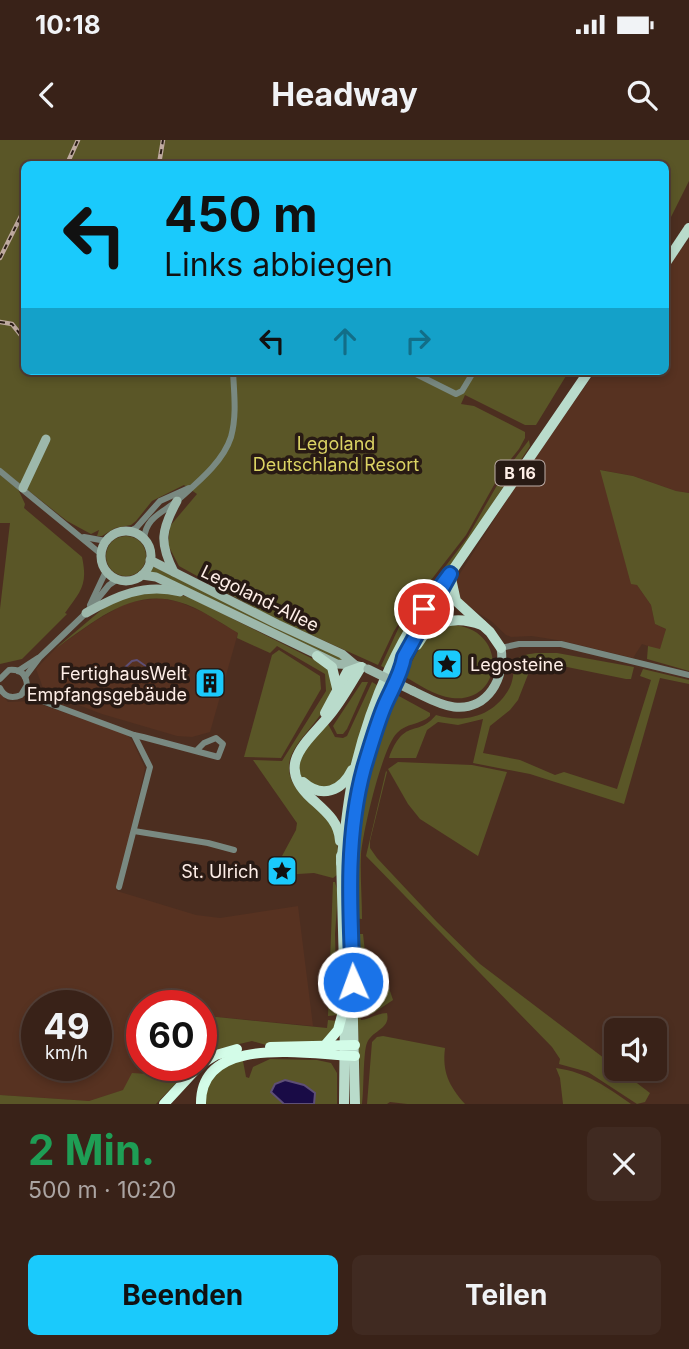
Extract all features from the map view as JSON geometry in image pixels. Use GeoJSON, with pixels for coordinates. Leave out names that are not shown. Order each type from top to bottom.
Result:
{"type":"FeatureCollection","features":[{"type":"Feature","properties":{"kind":"highway"},"geometry":{"type":"LineString","coordinates":[[326,1044],[336,1035],[345,1004]]}},
{"type":"Feature","properties":{"kind":"highway"},"geometry":{"type":"LineString","coordinates":[[217,1055],[238,1049],[326,1044],[350,1050]]}},
{"type":"Feature","properties":{"kind":"highway"},"geometry":{"type":"LineString","coordinates":[[201,1104],[201,1091],[208,1075],[228,1059],[262,1054],[350,1050]]}},
{"type":"Feature","properties":{"kind":"highway"},"geometry":{"type":"LineString","coordinates":[[164,1104],[185,1081]]}},
{"type":"Feature","properties":{"kind":"main road"},"geometry":{"type":"LineString","coordinates":[[669,258],[689,228]]}},
{"type":"Feature","properties":{"kind":"main road","name":"B 16"},"geometry":{"type":"LineString","coordinates":[[344,1104],[350,1050],[353,831],[368,753],[410,647],[450,574],[586,375]]}},
{"type":"Feature","properties":{"kind":"main road"},"geometry":{"type":"LineString","coordinates":[[450,574],[456,601],[490,632],[501,649]]}},
{"type":"Feature","properties":{"kind":"main road","name":"B 16"},"geometry":{"type":"LineString","coordinates":[[355,1104],[345,1004],[341,863],[353,777],[374,709],[398,653],[450,574]]}},
{"type":"Feature","properties":{"kind":"main road"},"geometry":{"type":"LineString","coordinates":[[402,668],[424,634],[431,628],[458,619],[482,625]]}},
{"type":"Feature","properties":{"kind":"main road"},"geometry":{"type":"LineString","coordinates":[[317,656],[332,667],[338,689]]}},
{"type":"Feature","properties":{"kind":"main road"},"geometry":{"type":"LineString","coordinates":[[320,724],[347,673],[361,667]]}},
{"type":"Feature","properties":{"kind":"main road"},"geometry":{"type":"LineString","coordinates":[[341,863],[340,837],[335,822],[300,787],[294,762],[297,753],[328,717],[361,667]]}},
{"type":"Feature","properties":{"kind":"main road"},"geometry":{"type":"LineString","coordinates":[[296,774],[316,791],[331,791],[348,779],[359,755]]}},
{"type":"Feature","properties":{"kind":"street"},"geometry":{"type":"LineString","coordinates":[[144,539],[154,516],[177,502],[191,488],[215,463],[230,439],[235,411],[234,375]]}},
{"type":"Feature","properties":{"kind":"street"},"geometry":{"type":"LineString","coordinates":[[418,375],[456,394],[462,391],[472,375]]}},
{"type":"Feature","properties":{"kind":"street"},"geometry":{"type":"LineString","coordinates":[[23,488],[46,439]]}},
{"type":"Feature","properties":{"kind":"street"},"geometry":{"type":"LineString","coordinates":[[0,471],[101,554],[106,570],[118,579],[109,585],[86,613],[40,657],[25,677]]}},
{"type":"Feature","properties":{"kind":"street"},"geometry":{"type":"LineString","coordinates":[[101,554],[106,541],[114,534],[136,528],[160,501],[176,492],[191,488]]}},
{"type":"Feature","properties":{"kind":"street"},"geometry":{"type":"LineString","coordinates":[[175,574],[162,540],[164,525],[177,502]]}},
{"type":"Feature","properties":{"kind":"street"},"geometry":{"type":"LineString","coordinates":[[130,531],[149,545],[150,560],[142,575]]}},
{"type":"Feature","properties":{"kind":"street"},"geometry":{"type":"LineString","coordinates":[[79,536],[106,541]]}},
{"type":"Feature","properties":{"kind":"street","name":"Legoland-Allee"},"geometry":{"type":"LineString","coordinates":[[150,560],[342,654],[361,667]]}},
{"type":"Feature","properties":{"kind":"street"},"geometry":{"type":"LineString","coordinates":[[86,613],[106,570]]}},
{"type":"Feature","properties":{"kind":"street","name":"Legoland-Allee"},"geometry":{"type":"LineString","coordinates":[[118,579],[135,579],[142,575],[156,577],[317,656],[344,666],[361,667]]}},
{"type":"Feature","properties":{"kind":"street"},"geometry":{"type":"LineString","coordinates":[[86,613],[115,596],[133,591],[169,590],[198,597]]}},
{"type":"Feature","properties":{"kind":"street"},"geometry":{"type":"LineString","coordinates":[[361,667],[442,704],[456,707],[484,699],[498,682],[503,661],[501,649],[519,644],[561,644],[689,675]]}},
{"type":"Feature","properties":{"kind":"street"},"geometry":{"type":"LineString","coordinates":[[0,680],[5,672],[18,671],[40,657]]}},
{"type":"Feature","properties":{"kind":"street"},"geometry":{"type":"LineString","coordinates":[[0,688],[4,694],[13,698],[24,692],[27,685],[25,677],[18,671]]}},
{"type":"Feature","properties":{"kind":"street"},"geometry":{"type":"LineString","coordinates":[[24,692],[134,735],[196,751]]}},
{"type":"Feature","properties":{"kind":"street"},"geometry":{"type":"LineString","coordinates":[[118,887],[150,767],[134,735]]}},
{"type":"Feature","properties":{"kind":"street"},"geometry":{"type":"LineString","coordinates":[[134,831],[234,850]]}},
{"type":"Feature","properties":{"kind":"shaded area"},"geometry":{"type":"Polygon","coordinates":[[[689,240],[689,493],[633,476],[601,470],[637,585],[651,605],[655,624],[666,629],[660,650],[642,644],[633,658],[563,641],[506,635],[491,621],[461,602],[455,585],[459,575],[528,467],[593,375],[669,375],[669,263],[689,240]]]}},
{"type":"Feature","properties":{"kind":"shaded area"},"geometry":{"type":"Polygon","coordinates":[[[160,598],[203,612],[238,633],[210,732],[192,737],[177,736],[102,714],[55,696],[43,688],[36,669],[55,649],[128,602],[160,598]]]}},
{"type":"Feature","properties":{"kind":"shaded area"},"geometry":{"type":"Polygon","coordinates":[[[0,692],[8,702],[31,701],[126,734],[132,740],[145,768],[117,891],[196,915],[220,918],[298,906],[313,1026],[217,1017],[217,990],[126,990],[126,1081],[138,1081],[124,1090],[89,1101],[0,1095],[0,692]]]}},
{"type":"Feature","properties":{"kind":"shaded area"},"geometry":{"type":"Polygon","coordinates":[[[285,1080],[304,1085],[315,1093],[314,1104],[284,1104],[271,1092],[275,1084],[285,1080]]]}},
{"type":"Feature","properties":{"kind":"green space","name":"Legoland Deutschland Resort"},"geometry":{"type":"Polygon","coordinates":[[[0,140],[689,140],[689,181],[669,221],[669,161],[21,161],[21,375],[567,375],[536,425],[525,425],[465,395],[461,404],[474,406],[525,432],[525,438],[503,469],[466,535],[394,631],[378,665],[269,616],[179,566],[168,545],[170,526],[197,494],[184,485],[152,501],[131,525],[97,536],[99,530],[91,534],[67,521],[0,468],[0,140]]]}},
{"type":"Feature","properties":{"kind":"green space"},"geometry":{"type":"Polygon","coordinates":[[[529,440],[530,446],[385,668],[381,666],[399,627],[467,538],[504,473],[529,440]]]}},
{"type":"Feature","properties":{"kind":"green space"},"geometry":{"type":"Polygon","coordinates":[[[600,470],[633,476],[689,493],[689,671],[647,659],[648,646],[660,649],[666,629],[655,624],[651,605],[637,585],[631,584],[600,470]]]}},
{"type":"Feature","properties":{"kind":"green space"},"geometry":{"type":"Polygon","coordinates":[[[0,475],[18,489],[25,504],[24,508],[82,557],[84,574],[82,587],[65,613],[67,614],[22,659],[0,664],[0,609],[10,523],[0,523],[0,475]]]}},
{"type":"Feature","properties":{"kind":"green space"},"geometry":{"type":"Polygon","coordinates":[[[126,536],[134,537],[140,542],[145,548],[145,564],[140,570],[134,575],[126,576],[118,575],[112,570],[107,564],[106,556],[107,548],[112,542],[118,537],[126,536]]]}},
{"type":"Feature","properties":{"kind":"green space"},"geometry":{"type":"Polygon","coordinates":[[[152,566],[342,657],[346,664],[149,573],[152,566]]]}},
{"type":"Feature","properties":{"kind":"green space"},"geometry":{"type":"Polygon","coordinates":[[[166,591],[191,598],[319,662],[332,673],[328,702],[296,746],[289,768],[290,777],[299,792],[326,815],[334,828],[338,855],[337,875],[333,878],[314,873],[282,875],[275,869],[296,830],[297,823],[253,760],[282,761],[326,691],[325,674],[277,646],[270,653],[237,638],[238,633],[194,608],[162,599],[145,599],[113,610],[55,649],[112,601],[126,595],[166,591]]]}},
{"type":"Feature","properties":{"kind":"green space"},"geometry":{"type":"Polygon","coordinates":[[[452,625],[470,629],[483,639],[491,651],[493,665],[490,678],[482,690],[469,697],[445,697],[405,677],[417,652],[428,638],[452,625]]]}},
{"type":"Feature","properties":{"kind":"green space"},"geometry":{"type":"Polygon","coordinates":[[[279,650],[320,676],[321,689],[281,758],[244,757],[272,655],[279,650]]]}},
{"type":"Feature","properties":{"kind":"green space"},"geometry":{"type":"Polygon","coordinates":[[[557,653],[634,667],[631,679],[626,679],[567,667],[534,665],[518,700],[490,726],[483,753],[520,760],[555,775],[564,772],[617,789],[651,680],[640,676],[643,669],[689,680],[689,684],[660,678],[624,804],[530,774],[473,763],[483,719],[458,725],[438,722],[427,730],[416,758],[389,758],[405,732],[423,726],[436,715],[468,718],[488,711],[504,697],[510,687],[517,660],[524,655],[557,653]]]}},
{"type":"Feature","properties":{"kind":"green space"},"geometry":{"type":"Polygon","coordinates":[[[362,682],[368,682],[347,729],[343,734],[337,734],[333,726],[362,682]]]}},
{"type":"Feature","properties":{"kind":"green space"},"geometry":{"type":"Polygon","coordinates":[[[372,682],[377,685],[349,771],[345,777],[327,789],[308,782],[300,775],[299,767],[305,751],[328,724],[335,737],[347,736],[372,682]]]}},
{"type":"Feature","properties":{"kind":"green space"},"geometry":{"type":"Polygon","coordinates":[[[397,695],[430,713],[430,716],[397,733],[385,755],[369,810],[363,843],[362,919],[355,918],[356,840],[368,775],[397,695]]]}},
{"type":"Feature","properties":{"kind":"green space"},"geometry":{"type":"Polygon","coordinates":[[[398,762],[472,765],[507,772],[478,856],[420,819],[388,769],[398,762]]]}},
{"type":"Feature","properties":{"kind":"green space"},"geometry":{"type":"Polygon","coordinates":[[[386,771],[370,841],[370,848],[377,858],[480,964],[604,1058],[604,1081],[634,1081],[650,1093],[645,1102],[637,1104],[588,1072],[559,1064],[560,1059],[552,1047],[366,856],[386,771]]]}},
{"type":"Feature","properties":{"kind":"green space"},"geometry":{"type":"Polygon","coordinates":[[[333,882],[338,893],[335,934],[337,1015],[328,1016],[333,882]]]}},
{"type":"Feature","properties":{"kind":"green space"},"geometry":{"type":"Polygon","coordinates":[[[355,934],[363,934],[366,961],[389,988],[393,1000],[372,1014],[360,1015],[361,1020],[387,1013],[384,1026],[367,1043],[362,1104],[359,1104],[355,934]]]}},
{"type":"Feature","properties":{"kind":"green space"},"geometry":{"type":"Polygon","coordinates":[[[217,1017],[327,1028],[328,1020],[337,1021],[335,1029],[322,1041],[266,1045],[252,1041],[218,1049],[217,1017]]]}},
{"type":"Feature","properties":{"kind":"green space"},"geometry":{"type":"Polygon","coordinates":[[[383,1036],[445,1048],[448,1078],[465,1104],[367,1104],[372,1042],[383,1036]]]}},
{"type":"Feature","properties":{"kind":"green space"},"geometry":{"type":"Polygon","coordinates":[[[270,1059],[331,1063],[337,1073],[337,1104],[203,1104],[210,1081],[217,1081],[219,1069],[243,1061],[246,1077],[249,1078],[253,1067],[270,1059]]]}},
{"type":"Feature","properties":{"kind":"green space"},"geometry":{"type":"Polygon","coordinates":[[[556,1068],[587,1077],[631,1104],[563,1104],[556,1068]]]}},
{"type":"Feature","properties":{"kind":"green space"},"geometry":{"type":"Polygon","coordinates":[[[128,1081],[178,1081],[156,1104],[0,1104],[0,1095],[89,1101],[123,1090],[128,1081]]]}},
{"type":"Feature","properties":{"kind":"waterway"},"geometry":{"type":"LineString","coordinates":[[108,683],[132,661],[137,660],[147,667]]}},
{"type":"Feature","properties":{"kind":"railway"},"geometry":{"type":"LineString","coordinates":[[68,161],[78,140]]}},
{"type":"Feature","properties":{"kind":"railway"},"geometry":{"type":"LineString","coordinates":[[160,161],[163,140]]}},
{"type":"Feature","properties":{"kind":"railway"},"geometry":{"type":"LineString","coordinates":[[0,258],[21,216]]}},
{"type":"Feature","properties":{"kind":"railway"},"geometry":{"type":"LineString","coordinates":[[0,322],[12,324],[21,335]]}},
{"type":"Feature","properties":{"kind":"place","name":"Legosteine"},"geometry":{"type":"Point","coordinates":[447,664]}},
{"type":"Feature","properties":{"kind":"place","name":"FertighausWelt Empfangsgebäude"},"geometry":{"type":"Point","coordinates":[210,683]}},
{"type":"Feature","properties":{"kind":"place","name":"St. Ulrich"},"geometry":{"type":"Point","coordinates":[282,871]}},
{"type":"Feature","properties":{"kind":"route"},"geometry":{"type":"LineString","coordinates":[[353,982],[351,856],[363,771],[404,657],[450,574],[424,609]]}}]}
